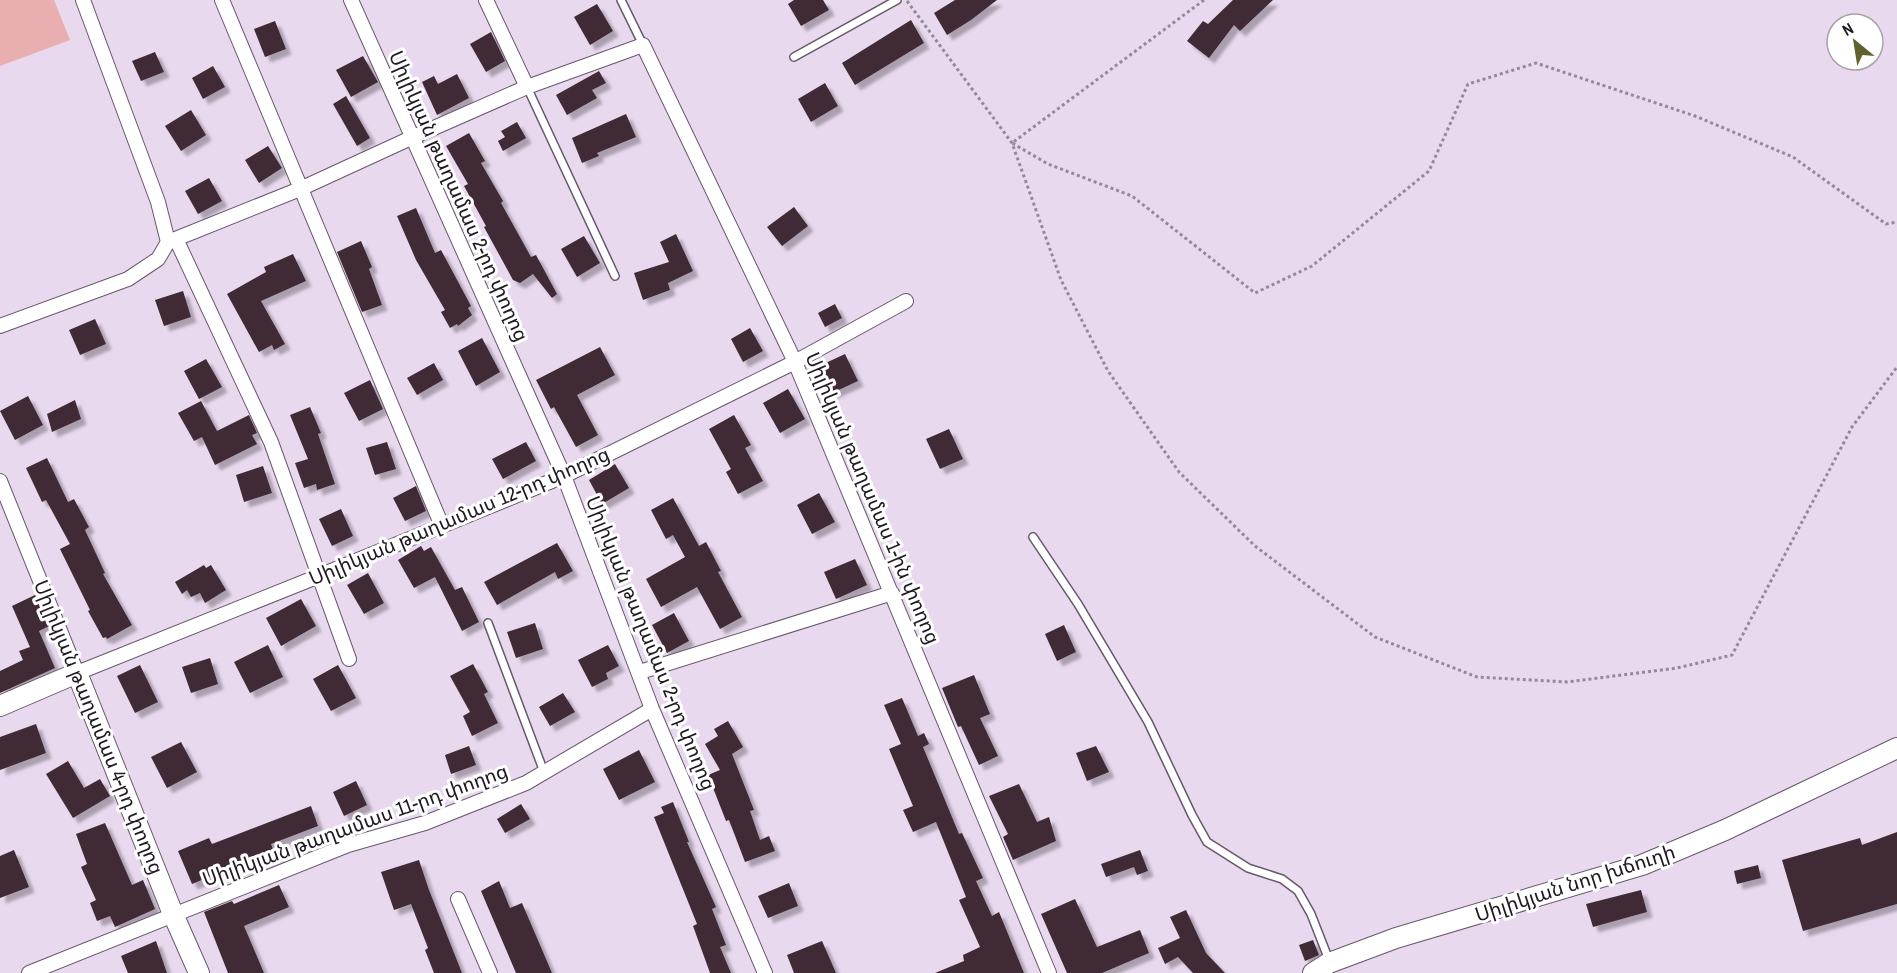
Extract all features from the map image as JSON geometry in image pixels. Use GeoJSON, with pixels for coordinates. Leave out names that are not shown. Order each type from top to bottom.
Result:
{"type":"FeatureCollection","features":[{"type":"Feature","properties":{"kind":"main road","name":"Սիլիկյան թաղամաս 12-րդ փողոց"},"geometry":{"type":"LineString","coordinates":[[0,706],[77,673]]}},
{"type":"Feature","properties":{"kind":"main road","name":"Սիլիկյան թաղամաս 4-րդ փողոց"},"geometry":{"type":"LineString","coordinates":[[77,673],[173,914],[199,973]]}},
{"type":"Feature","properties":{"kind":"main road","name":"Սիլիկյան նոր խճուղի"},"geometry":{"type":"LineString","coordinates":[[1321,968],[1396,938],[1642,865],[1736,825],[1897,748]]}},
{"type":"Feature","properties":{"kind":"street"},"geometry":{"type":"LineString","coordinates":[[83,0],[172,240],[271,442],[349,659]]}},
{"type":"Feature","properties":{"kind":"street"},"geometry":{"type":"LineString","coordinates":[[222,0],[442,526]]}},
{"type":"Feature","properties":{"kind":"street","name":"Սիլիկյան թաղամաս 2-րդ փողոց"},"geometry":{"type":"LineString","coordinates":[[351,0],[564,476],[640,672],[652,709],[765,973]]}},
{"type":"Feature","properties":{"kind":"street"},"geometry":{"type":"LineString","coordinates":[[486,0],[527,87]]}},
{"type":"Feature","properties":{"kind":"street"},"geometry":{"type":"LineString","coordinates":[[0,326],[128,279],[159,259],[172,240],[300,189],[527,87],[644,45]]}},
{"type":"Feature","properties":{"kind":"street","name":"Սիլիկյան թաղամաս 1-ին փողոց"},"geometry":{"type":"LineString","coordinates":[[644,45],[795,362],[1049,973]]}},
{"type":"Feature","properties":{"kind":"street","name":"Սիլիկյան թաղամաս 12-րդ փողոց"},"geometry":{"type":"LineString","coordinates":[[77,673],[564,476],[795,362],[906,301]]}},
{"type":"Feature","properties":{"kind":"street","name":"Սիլիկյան թաղամաս 4-րդ փողոց"},"geometry":{"type":"LineString","coordinates":[[0,481],[77,673]]}},
{"type":"Feature","properties":{"kind":"street"},"geometry":{"type":"LineString","coordinates":[[640,672],[892,592]]}},
{"type":"Feature","properties":{"kind":"street","name":"Սիլիկյան թաղամաս 11-րդ փողոց"},"geometry":{"type":"LineString","coordinates":[[29,973],[348,844],[424,823],[526,783],[652,709]]}},
{"type":"Feature","properties":{"kind":"street"},"geometry":{"type":"LineString","coordinates":[[458,899],[490,973]]}},
{"type":"Feature","properties":{"kind":"lane"},"geometry":{"type":"LineString","coordinates":[[621,0],[644,45]]}},
{"type":"Feature","properties":{"kind":"lane"},"geometry":{"type":"LineString","coordinates":[[794,57],[897,0]]}},
{"type":"Feature","properties":{"kind":"lane"},"geometry":{"type":"LineString","coordinates":[[527,87],[615,276]]}},
{"type":"Feature","properties":{"kind":"lane"},"geometry":{"type":"LineString","coordinates":[[1033,537],[1078,604],[1148,722],[1192,815],[1208,842],[1248,868],[1282,879],[1298,891],[1311,914],[1321,968]]}},
{"type":"Feature","properties":{"kind":"lane"},"geometry":{"type":"LineString","coordinates":[[488,623],[544,772]]}},
{"type":"Feature","properties":{"kind":"path"},"geometry":{"type":"LineString","coordinates":[[906,0],[1012,143],[1061,280],[1108,371],[1179,472],[1255,546],[1375,637],[1477,677],[1567,682],[1677,668],[1732,655],[1852,427],[1897,366]]}},
{"type":"Feature","properties":{"kind":"path"},"geometry":{"type":"LineString","coordinates":[[1012,143],[1204,0]]}},
{"type":"Feature","properties":{"kind":"path"},"geometry":{"type":"LineString","coordinates":[[1012,143],[1048,164],[1132,196],[1255,293],[1312,266],[1429,171],[1468,84],[1536,63],[1695,116],[1793,157],[1886,224],[1897,222]]}},
{"type":"Feature","properties":{"kind":"shaded area"},"geometry":{"type":"Polygon","coordinates":[[[0,0],[54,0],[70,40],[0,66],[0,0]]]}},
{"type":"Feature","properties":{"kind":"building"},"geometry":{"type":"Polygon","coordinates":[[[794,0],[823,0],[829,10],[801,26],[788,4],[794,0]]]}},
{"type":"Feature","properties":{"kind":"building"},"geometry":{"type":"Polygon","coordinates":[[[955,0],[997,0],[947,35],[934,13],[955,0]]]}},
{"type":"Feature","properties":{"kind":"building"},"geometry":{"type":"Polygon","coordinates":[[[1233,0],[1273,0],[1240,31],[1234,25],[1209,58],[1187,41],[1203,21],[1208,24],[1233,0]]]}},
{"type":"Feature","properties":{"kind":"building"},"geometry":{"type":"Polygon","coordinates":[[[597,4],[613,31],[590,45],[574,17],[597,4]]]}},
{"type":"Feature","properties":{"kind":"building"},"geometry":{"type":"Polygon","coordinates":[[[911,20],[924,43],[855,85],[842,63],[911,20]]]}},
{"type":"Feature","properties":{"kind":"building"},"geometry":{"type":"Polygon","coordinates":[[[275,21],[286,49],[265,57],[254,29],[275,21]]]}},
{"type":"Feature","properties":{"kind":"building"},"geometry":{"type":"Polygon","coordinates":[[[491,32],[505,61],[486,72],[470,44],[491,32]]]}},
{"type":"Feature","properties":{"kind":"building"},"geometry":{"type":"Polygon","coordinates":[[[155,52],[164,72],[141,81],[132,61],[155,52]]]}},
{"type":"Feature","properties":{"kind":"building"},"geometry":{"type":"Polygon","coordinates":[[[363,56],[378,82],[351,97],[336,70],[363,56]]]}},
{"type":"Feature","properties":{"kind":"building"},"geometry":{"type":"Polygon","coordinates":[[[213,66],[225,87],[203,99],[192,78],[213,66]]]}},
{"type":"Feature","properties":{"kind":"building"},"geometry":{"type":"Polygon","coordinates":[[[599,71],[606,83],[592,90],[597,98],[567,115],[556,95],[599,71]]]}},
{"type":"Feature","properties":{"kind":"building"},"geometry":{"type":"Polygon","coordinates":[[[457,74],[469,98],[437,115],[422,82],[434,76],[438,84],[457,74]]]}},
{"type":"Feature","properties":{"kind":"building"},"geometry":{"type":"Polygon","coordinates":[[[825,83],[838,106],[811,122],[798,99],[825,83]]]}},
{"type":"Feature","properties":{"kind":"building"},"geometry":{"type":"Polygon","coordinates":[[[346,96],[370,138],[357,146],[333,104],[346,96]]]}},
{"type":"Feature","properties":{"kind":"building"},"geometry":{"type":"Polygon","coordinates":[[[191,110],[206,135],[181,151],[165,126],[191,110]]]}},
{"type":"Feature","properties":{"kind":"building"},"geometry":{"type":"Polygon","coordinates":[[[626,114],[636,137],[597,153],[599,156],[582,163],[572,138],[626,114]]]}},
{"type":"Feature","properties":{"kind":"building"},"geometry":{"type":"Polygon","coordinates":[[[517,122],[526,138],[503,151],[498,141],[505,137],[501,131],[517,122]]]}},
{"type":"Feature","properties":{"kind":"building"},"geometry":{"type":"Polygon","coordinates":[[[469,133],[485,161],[481,163],[503,201],[501,203],[531,257],[536,255],[557,294],[552,298],[533,274],[520,283],[513,280],[484,227],[486,226],[464,186],[468,184],[446,146],[469,133]]]}},
{"type":"Feature","properties":{"kind":"building"},"geometry":{"type":"Polygon","coordinates":[[[268,146],[282,168],[259,183],[245,160],[268,146]]]}},
{"type":"Feature","properties":{"kind":"building"},"geometry":{"type":"Polygon","coordinates":[[[209,178],[222,201],[198,214],[185,191],[209,178]]]}},
{"type":"Feature","properties":{"kind":"building"},"geometry":{"type":"Polygon","coordinates":[[[794,207],[808,226],[782,246],[767,227],[794,207]]]}},
{"type":"Feature","properties":{"kind":"building"},"geometry":{"type":"Polygon","coordinates":[[[416,208],[435,253],[441,250],[471,306],[468,308],[472,315],[458,326],[457,324],[450,328],[441,312],[445,310],[416,260],[397,216],[416,208]]]}},
{"type":"Feature","properties":{"kind":"building"},"geometry":{"type":"Polygon","coordinates":[[[676,234],[693,271],[668,283],[670,290],[643,300],[634,273],[669,262],[660,242],[676,234]]]}},
{"type":"Feature","properties":{"kind":"building"},"geometry":{"type":"Polygon","coordinates":[[[584,236],[600,263],[577,277],[561,249],[584,236]]]}},
{"type":"Feature","properties":{"kind":"building"},"geometry":{"type":"Polygon","coordinates":[[[361,241],[372,267],[369,269],[382,305],[362,312],[337,252],[361,241]]]}},
{"type":"Feature","properties":{"kind":"building"},"geometry":{"type":"Polygon","coordinates":[[[293,254],[306,281],[261,301],[285,344],[274,350],[272,345],[259,352],[227,294],[266,272],[264,267],[293,254]]]}},
{"type":"Feature","properties":{"kind":"building"},"geometry":{"type":"Polygon","coordinates":[[[183,291],[191,317],[164,326],[155,300],[183,291]]]}},
{"type":"Feature","properties":{"kind":"building"},"geometry":{"type":"Polygon","coordinates":[[[835,304],[842,318],[825,327],[818,313],[835,304]]]}},
{"type":"Feature","properties":{"kind":"building"},"geometry":{"type":"Polygon","coordinates":[[[95,319],[106,344],[80,355],[69,330],[95,319]]]}},
{"type":"Feature","properties":{"kind":"building"},"geometry":{"type":"Polygon","coordinates":[[[750,328],[763,351],[743,362],[731,339],[750,328]]]}},
{"type":"Feature","properties":{"kind":"building"},"geometry":{"type":"Polygon","coordinates":[[[482,338],[500,372],[476,386],[458,351],[482,338]]]}},
{"type":"Feature","properties":{"kind":"building"},"geometry":{"type":"Polygon","coordinates":[[[600,347],[615,375],[577,395],[598,435],[576,447],[554,407],[551,409],[536,380],[600,347]]]}},
{"type":"Feature","properties":{"kind":"building"},"geometry":{"type":"Polygon","coordinates":[[[845,354],[858,381],[830,394],[817,367],[845,354]]]}},
{"type":"Feature","properties":{"kind":"building"},"geometry":{"type":"Polygon","coordinates":[[[206,359],[222,387],[199,399],[184,371],[206,359]]]}},
{"type":"Feature","properties":{"kind":"building"},"geometry":{"type":"Polygon","coordinates":[[[434,363],[443,380],[417,395],[407,378],[434,363]]]}},
{"type":"Feature","properties":{"kind":"building"},"geometry":{"type":"Polygon","coordinates":[[[370,380],[383,409],[359,421],[344,393],[370,380]]]}},
{"type":"Feature","properties":{"kind":"building"},"geometry":{"type":"Polygon","coordinates":[[[788,389],[805,419],[780,433],[763,403],[788,389]]]}},
{"type":"Feature","properties":{"kind":"building"},"geometry":{"type":"Polygon","coordinates":[[[28,396],[43,425],[15,440],[0,411],[28,396]]]}},
{"type":"Feature","properties":{"kind":"building"},"geometry":{"type":"Polygon","coordinates":[[[75,400],[81,419],[52,432],[47,414],[75,400]]]}},
{"type":"Feature","properties":{"kind":"building"},"geometry":{"type":"Polygon","coordinates":[[[201,401],[217,431],[249,415],[257,433],[252,435],[257,444],[215,465],[202,437],[194,441],[178,413],[201,401]]]}},
{"type":"Feature","properties":{"kind":"building"},"geometry":{"type":"Polygon","coordinates":[[[310,407],[321,433],[318,434],[335,484],[317,490],[316,484],[304,488],[295,463],[308,459],[290,415],[310,407]]]}},
{"type":"Feature","properties":{"kind":"building"},"geometry":{"type":"Polygon","coordinates":[[[734,415],[751,445],[745,448],[763,481],[738,494],[726,472],[731,469],[709,429],[734,415]]]}},
{"type":"Feature","properties":{"kind":"building"},"geometry":{"type":"Polygon","coordinates":[[[949,429],[963,459],[940,469],[926,439],[949,429]]]}},
{"type":"Feature","properties":{"kind":"building"},"geometry":{"type":"Polygon","coordinates":[[[387,442],[396,469],[375,475],[366,448],[387,442]]]}},
{"type":"Feature","properties":{"kind":"building"},"geometry":{"type":"Polygon","coordinates":[[[526,442],[536,461],[503,479],[492,459],[526,442]]]}},
{"type":"Feature","properties":{"kind":"building"},"geometry":{"type":"Polygon","coordinates":[[[47,458],[68,502],[74,499],[89,527],[85,530],[105,573],[103,574],[132,625],[107,639],[103,638],[88,611],[90,610],[60,549],[70,544],[46,500],[42,502],[26,468],[47,458]]]}},
{"type":"Feature","properties":{"kind":"building"},"geometry":{"type":"Polygon","coordinates":[[[615,464],[629,488],[602,504],[589,480],[615,464]]]}},
{"type":"Feature","properties":{"kind":"building"},"geometry":{"type":"Polygon","coordinates":[[[263,466],[272,493],[244,502],[236,475],[263,466]]]}},
{"type":"Feature","properties":{"kind":"building"},"geometry":{"type":"Polygon","coordinates":[[[416,486],[426,511],[405,521],[393,498],[416,486]]]}},
{"type":"Feature","properties":{"kind":"building"},"geometry":{"type":"Polygon","coordinates":[[[819,493],[835,522],[812,534],[797,505],[819,493]]]}},
{"type":"Feature","properties":{"kind":"building"},"geometry":{"type":"Polygon","coordinates":[[[673,498],[699,546],[706,542],[721,571],[718,572],[742,617],[720,629],[697,587],[661,607],[646,579],[685,557],[673,535],[666,539],[651,510],[673,498]]]}},
{"type":"Feature","properties":{"kind":"building"},"geometry":{"type":"Polygon","coordinates":[[[341,509],[353,536],[332,546],[319,519],[341,509]]]}},
{"type":"Feature","properties":{"kind":"building"},"geometry":{"type":"Polygon","coordinates":[[[557,543],[573,571],[558,579],[555,572],[497,605],[484,582],[557,543]]]}},
{"type":"Feature","properties":{"kind":"building"},"geometry":{"type":"Polygon","coordinates":[[[421,546],[424,551],[431,547],[455,590],[462,587],[479,622],[462,631],[435,577],[414,588],[398,560],[421,546]]]}},
{"type":"Feature","properties":{"kind":"building"},"geometry":{"type":"Polygon","coordinates":[[[855,559],[867,585],[836,599],[824,572],[855,559]]]}},
{"type":"Feature","properties":{"kind":"building"},"geometry":{"type":"Polygon","coordinates":[[[204,565],[206,568],[211,565],[226,590],[205,603],[200,593],[191,597],[187,590],[182,594],[175,582],[204,565]]]}},
{"type":"Feature","properties":{"kind":"building"},"geometry":{"type":"Polygon","coordinates":[[[368,573],[384,603],[364,614],[347,585],[368,573]]]}},
{"type":"Feature","properties":{"kind":"building"},"geometry":{"type":"Polygon","coordinates":[[[35,595],[49,626],[39,631],[55,668],[0,693],[0,671],[23,660],[19,651],[30,647],[12,606],[35,595]]]}},
{"type":"Feature","properties":{"kind":"building"},"geometry":{"type":"Polygon","coordinates":[[[301,599],[316,626],[281,646],[266,618],[301,599]]]}},
{"type":"Feature","properties":{"kind":"building"},"geometry":{"type":"Polygon","coordinates":[[[674,613],[689,641],[667,653],[652,625],[674,613]]]}},
{"type":"Feature","properties":{"kind":"building"},"geometry":{"type":"Polygon","coordinates":[[[535,623],[543,649],[516,658],[507,632],[535,623]]]}},
{"type":"Feature","properties":{"kind":"building"},"geometry":{"type":"Polygon","coordinates":[[[1064,625],[1076,652],[1057,661],[1045,634],[1064,625]]]}},
{"type":"Feature","properties":{"kind":"building"},"geometry":{"type":"Polygon","coordinates":[[[268,645],[283,677],[250,693],[234,662],[268,645]]]}},
{"type":"Feature","properties":{"kind":"building"},"geometry":{"type":"Polygon","coordinates":[[[608,645],[619,666],[606,673],[608,679],[592,687],[578,660],[608,645]]]}},
{"type":"Feature","properties":{"kind":"building"},"geometry":{"type":"Polygon","coordinates":[[[210,658],[218,684],[191,693],[182,667],[210,658]]]}},
{"type":"Feature","properties":{"kind":"building"},"geometry":{"type":"Polygon","coordinates":[[[473,664],[488,692],[484,694],[498,723],[472,736],[463,716],[470,712],[450,676],[473,664]]]}},
{"type":"Feature","properties":{"kind":"building"},"geometry":{"type":"Polygon","coordinates":[[[140,665],[158,702],[135,713],[117,676],[140,665]]]}},
{"type":"Feature","properties":{"kind":"building"},"geometry":{"type":"Polygon","coordinates":[[[338,665],[356,698],[331,711],[313,679],[338,665]]]}},
{"type":"Feature","properties":{"kind":"building"},"geometry":{"type":"Polygon","coordinates":[[[974,675],[990,714],[980,718],[998,756],[979,765],[961,726],[958,727],[942,688],[974,675]]]}},
{"type":"Feature","properties":{"kind":"building"},"geometry":{"type":"Polygon","coordinates":[[[563,693],[575,712],[550,726],[539,707],[563,693]]]}},
{"type":"Feature","properties":{"kind":"building"},"geometry":{"type":"Polygon","coordinates":[[[902,698],[918,736],[924,733],[929,744],[923,747],[959,834],[962,833],[983,878],[976,881],[992,916],[999,912],[1024,973],[935,973],[964,961],[963,955],[980,947],[959,900],[966,897],[936,822],[913,832],[903,810],[913,806],[889,749],[901,744],[884,705],[902,698]]]}},
{"type":"Feature","properties":{"kind":"building"},"geometry":{"type":"Polygon","coordinates":[[[728,721],[743,747],[732,754],[754,810],[750,811],[760,840],[769,836],[775,851],[745,862],[708,775],[720,770],[705,744],[718,736],[714,729],[728,721]]]}},
{"type":"Feature","properties":{"kind":"building"},"geometry":{"type":"Polygon","coordinates":[[[36,724],[46,753],[0,770],[0,737],[36,724]]]}},
{"type":"Feature","properties":{"kind":"building"},"geometry":{"type":"Polygon","coordinates":[[[181,742],[197,772],[167,788],[151,757],[181,742]]]}},
{"type":"Feature","properties":{"kind":"building"},"geometry":{"type":"Polygon","coordinates":[[[469,746],[476,765],[451,774],[445,755],[469,746]]]}},
{"type":"Feature","properties":{"kind":"building"},"geometry":{"type":"Polygon","coordinates":[[[1096,746],[1109,772],[1087,781],[1076,753],[1096,746]]]}},
{"type":"Feature","properties":{"kind":"building"},"geometry":{"type":"Polygon","coordinates":[[[639,750],[655,782],[619,800],[603,769],[639,750]]]}},
{"type":"Feature","properties":{"kind":"building"},"geometry":{"type":"Polygon","coordinates":[[[68,761],[84,788],[100,779],[110,796],[73,818],[46,774],[68,761]]]}},
{"type":"Feature","properties":{"kind":"building"},"geometry":{"type":"Polygon","coordinates":[[[356,781],[367,805],[344,816],[333,792],[356,781]]]}},
{"type":"Feature","properties":{"kind":"building"},"geometry":{"type":"Polygon","coordinates":[[[1019,784],[1037,822],[1049,817],[1056,841],[1013,860],[1003,837],[1008,834],[989,796],[1019,784]]]}},
{"type":"Feature","properties":{"kind":"building"},"geometry":{"type":"Polygon","coordinates":[[[673,802],[689,842],[687,842],[716,907],[712,909],[726,945],[720,947],[731,973],[710,973],[693,926],[697,924],[654,817],[664,813],[661,807],[673,802]]]}},
{"type":"Feature","properties":{"kind":"building"},"geometry":{"type":"Polygon","coordinates":[[[521,804],[530,819],[505,833],[497,819],[521,804]]]}},
{"type":"Feature","properties":{"kind":"building"},"geometry":{"type":"Polygon","coordinates":[[[311,806],[318,826],[271,844],[273,849],[222,868],[223,871],[192,884],[178,851],[209,838],[212,844],[311,806]]]}},
{"type":"Feature","properties":{"kind":"building"},"geometry":{"type":"Polygon","coordinates":[[[105,823],[132,885],[143,880],[155,909],[115,927],[110,916],[97,921],[90,903],[96,900],[81,867],[87,864],[76,834],[105,823]]]}},
{"type":"Feature","properties":{"kind":"building"},"geometry":{"type":"Polygon","coordinates":[[[1897,832],[1897,904],[1803,931],[1782,860],[1860,838],[1862,845],[1897,832]]]}},
{"type":"Feature","properties":{"kind":"building"},"geometry":{"type":"Polygon","coordinates":[[[14,850],[29,887],[0,898],[0,856],[14,850]]]}},
{"type":"Feature","properties":{"kind":"building"},"geometry":{"type":"Polygon","coordinates":[[[1140,850],[1148,871],[1137,875],[1134,867],[1106,877],[1101,864],[1140,850]]]}},
{"type":"Feature","properties":{"kind":"building"},"geometry":{"type":"Polygon","coordinates":[[[419,860],[462,973],[434,973],[425,950],[428,948],[411,904],[394,910],[381,872],[419,860]]]}},
{"type":"Feature","properties":{"kind":"building"},"geometry":{"type":"Polygon","coordinates":[[[1758,865],[1761,878],[1737,884],[1734,871],[1758,865]]]}},
{"type":"Feature","properties":{"kind":"building"},"geometry":{"type":"Polygon","coordinates":[[[499,881],[510,908],[522,903],[552,973],[516,973],[481,891],[499,881]]]}},
{"type":"Feature","properties":{"kind":"building"},"geometry":{"type":"Polygon","coordinates":[[[789,883],[798,906],[768,918],[758,896],[789,883]]]}},
{"type":"Feature","properties":{"kind":"building"},"geometry":{"type":"Polygon","coordinates":[[[279,885],[289,907],[244,926],[264,973],[228,973],[204,912],[232,901],[234,904],[279,885]]]}},
{"type":"Feature","properties":{"kind":"building"},"geometry":{"type":"Polygon","coordinates":[[[1641,890],[1647,912],[1593,927],[1586,904],[1641,890]]]}},
{"type":"Feature","properties":{"kind":"building"},"geometry":{"type":"Polygon","coordinates":[[[1075,899],[1097,947],[1140,930],[1149,953],[1102,973],[1067,973],[1041,914],[1075,899]]]}},
{"type":"Feature","properties":{"kind":"building"},"geometry":{"type":"Polygon","coordinates":[[[1186,910],[1206,953],[1225,973],[1193,973],[1178,957],[1165,964],[1158,948],[1180,938],[1170,917],[1186,910]]]}},
{"type":"Feature","properties":{"kind":"building"},"geometry":{"type":"Polygon","coordinates":[[[1313,940],[1319,955],[1305,961],[1299,945],[1313,940]]]}},
{"type":"Feature","properties":{"kind":"building"},"geometry":{"type":"Polygon","coordinates":[[[156,941],[167,973],[128,973],[121,956],[156,941]]]}},
{"type":"Feature","properties":{"kind":"building"},"geometry":{"type":"Polygon","coordinates":[[[822,941],[836,973],[794,973],[787,955],[822,941]]]}}]}
